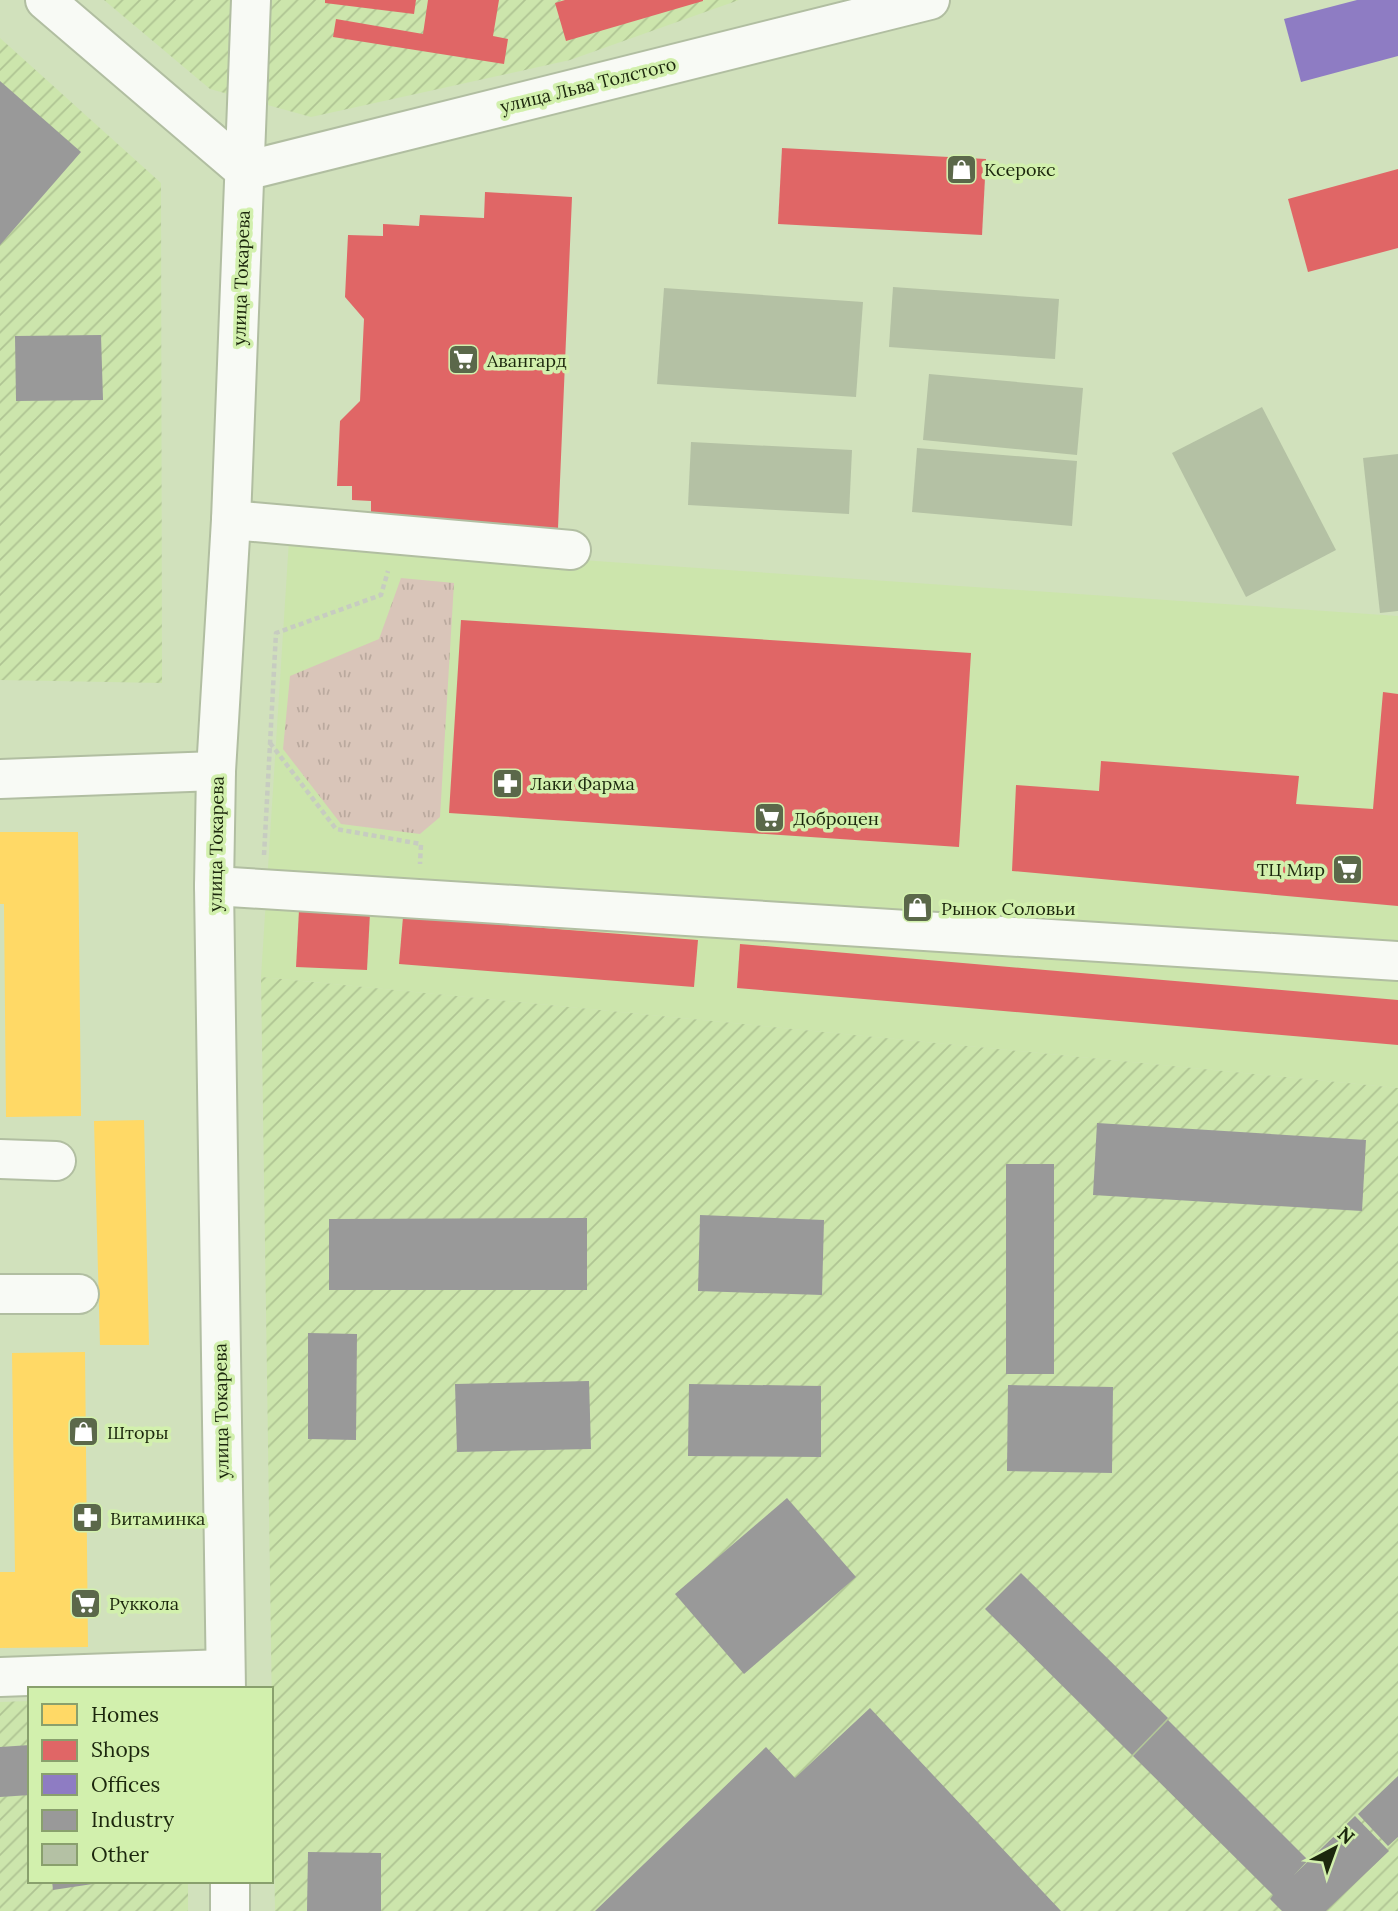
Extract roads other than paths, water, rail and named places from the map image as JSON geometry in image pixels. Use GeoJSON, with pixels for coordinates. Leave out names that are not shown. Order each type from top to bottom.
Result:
{"type":"FeatureCollection","features":[{"type":"Feature","properties":{"kind":"street"},"geometry":{"type":"LineString","coordinates":[[45,0],[245,171]]}},
{"type":"Feature","properties":{"kind":"street","name":"улица Токарева"},"geometry":{"type":"LineString","coordinates":[[225,1679],[214,886],[216,771],[230,520],[251,0]]}},
{"type":"Feature","properties":{"kind":"street","name":"улица Льва Толстого"},"geometry":{"type":"LineString","coordinates":[[245,171],[930,0]]}},
{"type":"Feature","properties":{"kind":"street"},"geometry":{"type":"LineString","coordinates":[[230,520],[571,550]]}},
{"type":"Feature","properties":{"kind":"street"},"geometry":{"type":"LineString","coordinates":[[0,779],[216,771]]}},
{"type":"Feature","properties":{"kind":"street"},"geometry":{"type":"LineString","coordinates":[[214,886],[1398,961]]}},
{"type":"Feature","properties":{"kind":"street"},"geometry":{"type":"LineString","coordinates":[[0,1159],[56,1161]]}},
{"type":"Feature","properties":{"kind":"street"},"geometry":{"type":"LineString","coordinates":[[0,1294],[79,1294]]}},
{"type":"Feature","properties":{"kind":"street"},"geometry":{"type":"LineString","coordinates":[[0,1676],[225,1679]]}},
{"type":"Feature","properties":{"kind":"street"},"geometry":{"type":"LineString","coordinates":[[230,1883],[230,1911]]}},
{"type":"Feature","properties":{"kind":"place","name":"Ксерокс"},"geometry":{"type":"Point","coordinates":[961,169]}},
{"type":"Feature","properties":{"kind":"place","name":"Авангард"},"geometry":{"type":"Point","coordinates":[464,360]}},
{"type":"Feature","properties":{"kind":"place","name":"Лаки Фарма"},"geometry":{"type":"Point","coordinates":[507,783]}},
{"type":"Feature","properties":{"kind":"place","name":"Доброцен"},"geometry":{"type":"Point","coordinates":[770,818]}},
{"type":"Feature","properties":{"kind":"place","name":"ТЦ Мир"},"geometry":{"type":"Point","coordinates":[1348,869]}},
{"type":"Feature","properties":{"kind":"place","name":"Рынок Соловьи"},"geometry":{"type":"Point","coordinates":[918,908]}},
{"type":"Feature","properties":{"kind":"place","name":"Шторы"},"geometry":{"type":"Point","coordinates":[84,1432]}},
{"type":"Feature","properties":{"kind":"place","name":"Витаминка"},"geometry":{"type":"Point","coordinates":[87,1518]}},
{"type":"Feature","properties":{"kind":"place","name":"Руккола"},"geometry":{"type":"Point","coordinates":[86,1603]}}]}
